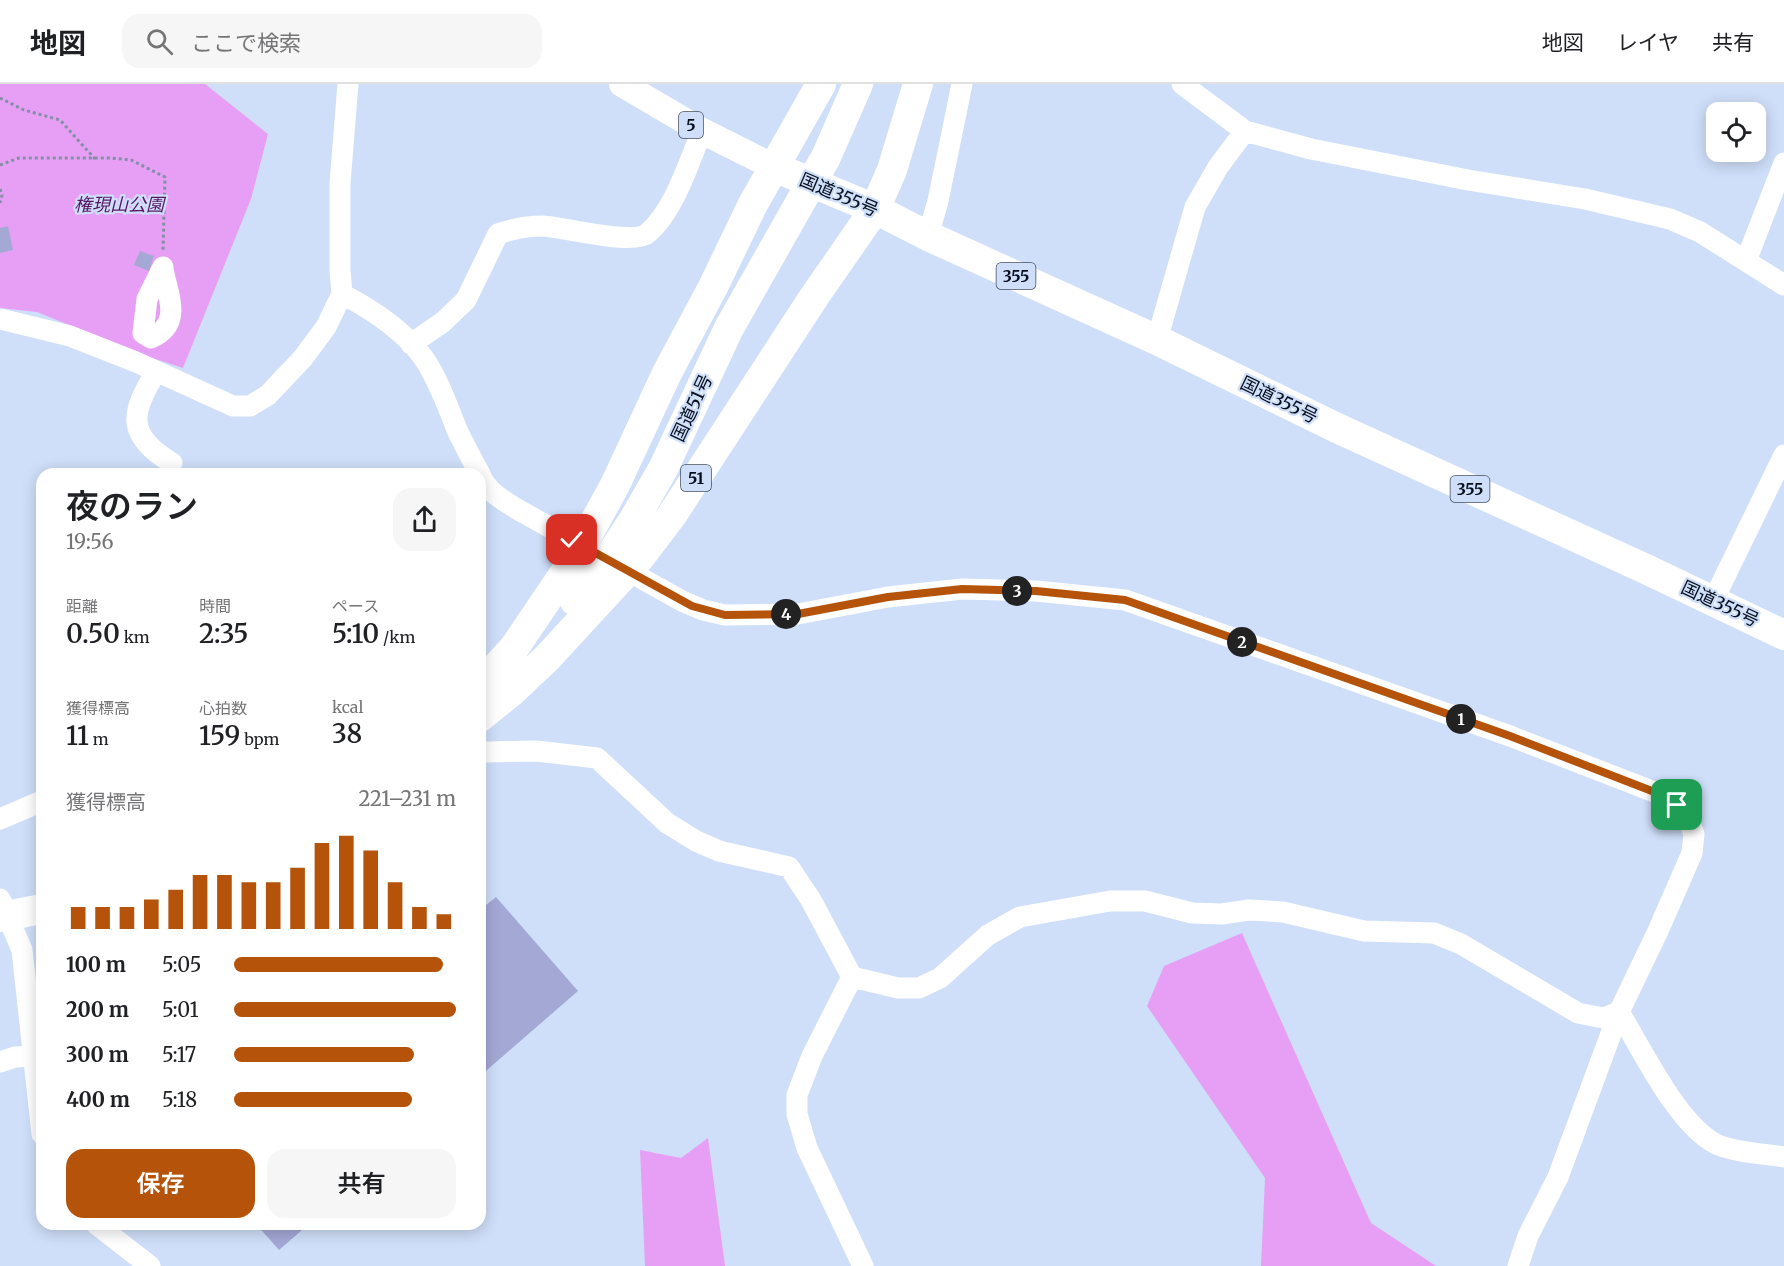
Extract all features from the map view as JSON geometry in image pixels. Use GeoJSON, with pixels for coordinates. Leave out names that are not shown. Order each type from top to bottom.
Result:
{"type":"FeatureCollection","features":[{"type":"Feature","properties":{"kind":"highway"},"geometry":{"type":"LineString","coordinates":[[486,678],[514,648],[576,558],[615,485],[667,373],[713,287],[753,204],[821,84]]}},
{"type":"Feature","properties":{"kind":"highway","name":"国道51号"},"geometry":{"type":"LineString","coordinates":[[486,695],[563,617],[602,568],[633,521],[663,469],[729,328],[826,157],[858,84]]}},
{"type":"Feature","properties":{"kind":"highway","name":"51"},"geometry":{"type":"LineString","coordinates":[[486,712],[547,658],[641,556],[672,515],[814,297],[875,209],[892,170],[918,84]]}},
{"type":"Feature","properties":{"kind":"highway","name":"国道355号"},"geometry":{"type":"LineString","coordinates":[[774,167],[875,209],[928,236],[1157,340],[1337,428],[1648,570],[1784,635]]}},
{"type":"Feature","properties":{"kind":"highway"},"geometry":{"type":"LineString","coordinates":[[2,910],[36,909]]}},
{"type":"Feature","properties":{"kind":"main road","name":"5"},"geometry":{"type":"LineString","coordinates":[[622,84],[702,131],[774,167]]}},
{"type":"Feature","properties":{"kind":"street"},"geometry":{"type":"LineString","coordinates":[[0,319],[70,336],[136,362],[233,406],[250,406],[268,395],[303,358],[326,327],[342,294],[340,183],[348,84]]}},
{"type":"Feature","properties":{"kind":"street"},"geometry":{"type":"LineString","coordinates":[[928,236],[938,201],[962,84]]}},
{"type":"Feature","properties":{"kind":"street"},"geometry":{"type":"LineString","coordinates":[[1182,84],[1245,131],[1311,149],[1468,180],[1585,199],[1670,219],[1700,232],[1784,285]]}},
{"type":"Feature","properties":{"kind":"street"},"geometry":{"type":"LineString","coordinates":[[411,344],[443,322],[466,300],[498,234],[511,229],[543,226],[630,239],[646,235],[671,203],[702,131]]}},
{"type":"Feature","properties":{"kind":"street"},"geometry":{"type":"LineString","coordinates":[[1157,340],[1195,207],[1218,167],[1245,131]]}},
{"type":"Feature","properties":{"kind":"street"},"geometry":{"type":"LineString","coordinates":[[1746,261],[1784,163]]}},
{"type":"Feature","properties":{"kind":"street"},"geometry":{"type":"LineString","coordinates":[[136,362],[151,338],[162,333],[169,326],[172,311],[163,268]]}},
{"type":"Feature","properties":{"kind":"street"},"geometry":{"type":"LineString","coordinates":[[342,294],[371,309],[424,358],[477,468]]}},
{"type":"Feature","properties":{"kind":"street"},"geometry":{"type":"LineString","coordinates":[[156,372],[141,396],[136,412],[136,423],[141,435],[151,447],[172,463]]}},
{"type":"Feature","properties":{"kind":"street"},"geometry":{"type":"LineString","coordinates":[[1713,601],[1784,455]]}},
{"type":"Feature","properties":{"kind":"street"},"geometry":{"type":"LineString","coordinates":[[486,486],[492,493],[517,509],[682,601],[703,610],[725,615],[798,614],[888,597],[962,589],[1036,591],[1125,600],[1510,736],[1657,793],[1677,805],[1686,813],[1694,834],[1692,853],[1619,1012],[1558,1177],[1528,1236],[1518,1266]]}},
{"type":"Feature","properties":{"kind":"street"},"geometry":{"type":"LineString","coordinates":[[487,752],[536,752],[597,758],[667,823],[696,841],[719,851],[789,867],[811,900],[852,977],[898,988],[919,988],[940,978],[988,935],[1020,917],[1110,901],[1145,901],[1192,913],[1222,914],[1249,910],[1283,912],[1364,931],[1434,933],[1461,944],[1578,1013],[1603,1018],[1619,1012]]}},
{"type":"Feature","properties":{"kind":"street"},"geometry":{"type":"LineString","coordinates":[[0,819],[36,804]]}},
{"type":"Feature","properties":{"kind":"street"},"geometry":{"type":"LineString","coordinates":[[2,910],[22,950],[36,1087]]}},
{"type":"Feature","properties":{"kind":"street"},"geometry":{"type":"LineString","coordinates":[[852,977],[812,1056],[797,1095],[798,1114],[807,1148],[863,1266]]}},
{"type":"Feature","properties":{"kind":"street"},"geometry":{"type":"LineString","coordinates":[[1619,1012],[1673,1100],[1697,1130],[1717,1145],[1784,1157]]}},
{"type":"Feature","properties":{"kind":"street"},"geometry":{"type":"LineString","coordinates":[[0,1062],[15,1057],[32,1056]]}},
{"type":"Feature","properties":{"kind":"street"},"geometry":{"type":"LineString","coordinates":[[104,1230],[150,1266]]}},
{"type":"Feature","properties":{"kind":"path"},"geometry":{"type":"LineString","coordinates":[[0,98],[24,110],[60,120],[95,159]]}},
{"type":"Feature","properties":{"kind":"path"},"geometry":{"type":"LineString","coordinates":[[0,165],[19,158],[111,158],[131,160],[165,177],[163,268]]}},
{"type":"Feature","properties":{"kind":"path"},"geometry":{"type":"LineString","coordinates":[[0,189],[2,195],[0,203]]}},
{"type":"Feature","properties":{"kind":"green space","name":"権現山公園"},"geometry":{"type":"Polygon","coordinates":[[[0,84],[205,84],[268,134],[251,199],[183,368],[146,356],[37,312],[0,308],[0,84]]]}},
{"type":"Feature","properties":{"kind":"green space"},"geometry":{"type":"Polygon","coordinates":[[[1242,933],[1371,1223],[1436,1266],[1261,1266],[1265,1178],[1147,1006],[1164,966],[1242,933]]]}},
{"type":"Feature","properties":{"kind":"green space"},"geometry":{"type":"Polygon","coordinates":[[[708,1138],[725,1266],[645,1266],[640,1150],[681,1158],[708,1138]]]}},
{"type":"Feature","properties":{"kind":"building"},"geometry":{"type":"Polygon","coordinates":[[[8,226],[13,250],[0,253],[0,228],[8,226]]]}},
{"type":"Feature","properties":{"kind":"building"},"geometry":{"type":"Polygon","coordinates":[[[140,251],[154,256],[149,271],[134,265],[140,251]]]}},
{"type":"Feature","properties":{"kind":"building"},"geometry":{"type":"Polygon","coordinates":[[[496,897],[578,991],[486,1071],[486,905],[496,897]]]}},
{"type":"Feature","properties":{"kind":"building"},"geometry":{"type":"Polygon","coordinates":[[[261,1230],[302,1230],[279,1250],[261,1230]]]}},
{"type":"Feature","properties":{"kind":"route"},"geometry":{"type":"LineString","coordinates":[[572,540],[692,606],[725,615],[798,614],[888,597],[962,589],[1036,591],[1125,600],[1510,736],[1657,793],[1677,805]]}}]}
